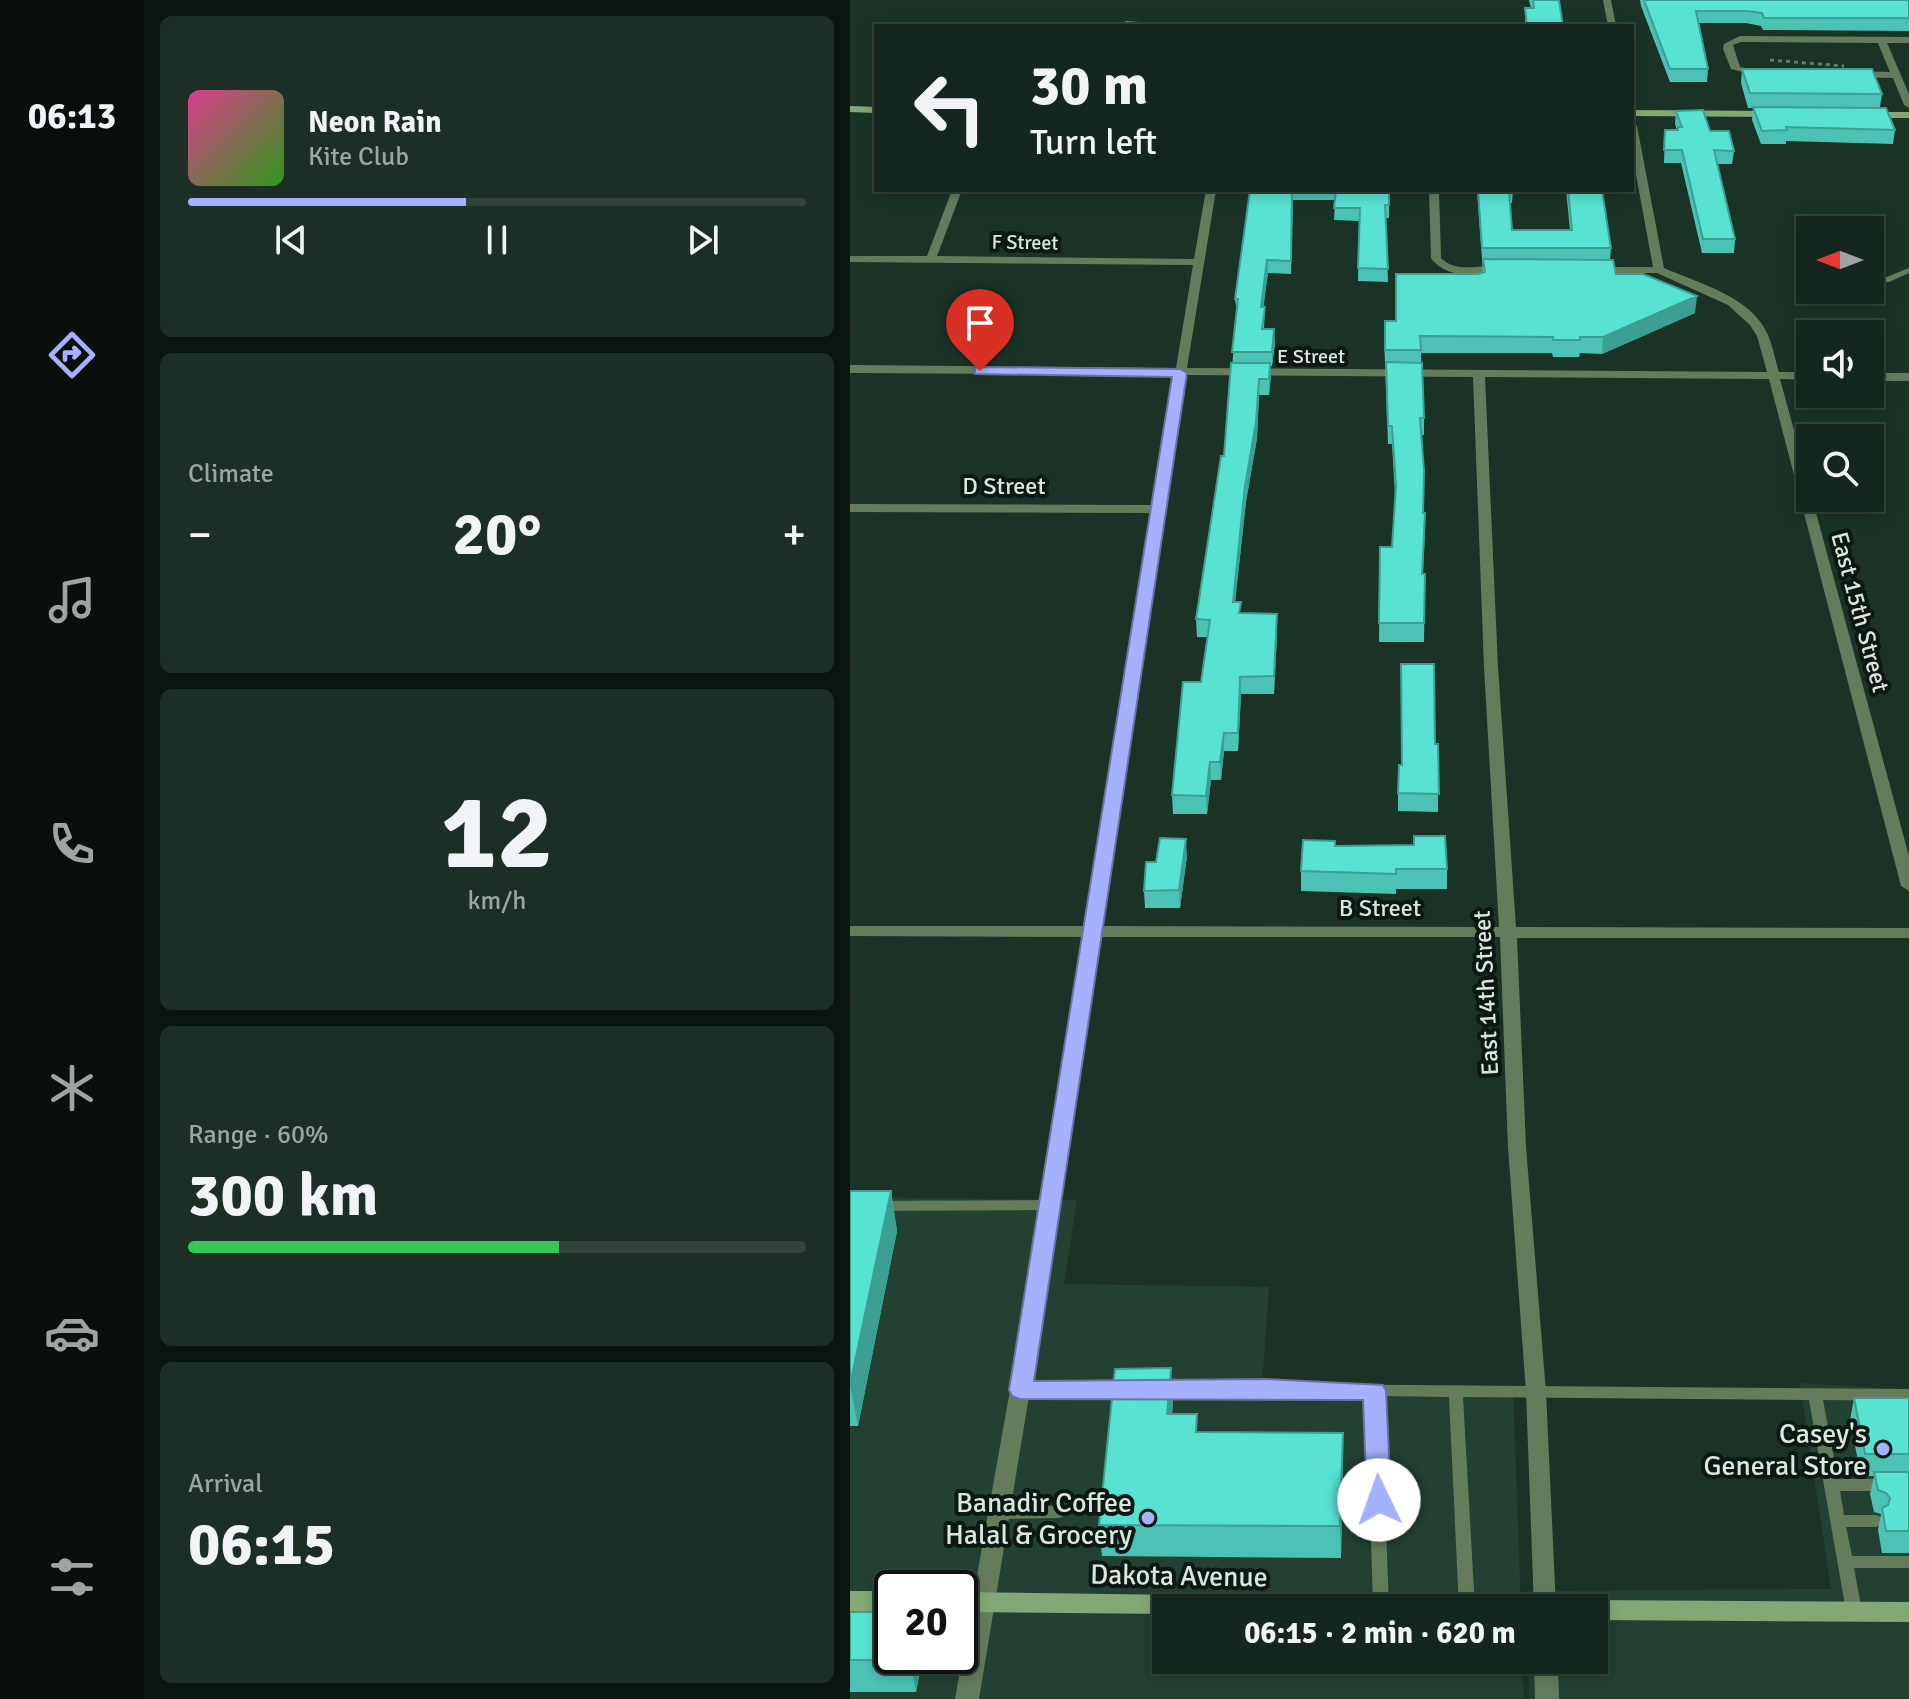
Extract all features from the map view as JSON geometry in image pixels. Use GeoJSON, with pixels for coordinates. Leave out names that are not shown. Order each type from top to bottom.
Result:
{"type":"FeatureCollection","features":[{"type":"Feature","properties":{"kind":"main road"},"geometry":{"type":"LineString","coordinates":[[850,109],[874,110]]}},
{"type":"Feature","properties":{"kind":"main road"},"geometry":{"type":"LineString","coordinates":[[1634,113],[1786,114]]}},
{"type":"Feature","properties":{"kind":"main road"},"geometry":{"type":"LineString","coordinates":[[1863,115],[1909,115]]}},
{"type":"Feature","properties":{"kind":"main road"},"geometry":{"type":"LineString","coordinates":[[850,1601],[874,1601]]}},
{"type":"Feature","properties":{"kind":"main road","name":"Dakota Avenue"},"geometry":{"type":"LineString","coordinates":[[978,1603],[1152,1605]]}},
{"type":"Feature","properties":{"kind":"main road"},"geometry":{"type":"LineString","coordinates":[[1608,1610],[1909,1612]]}},
{"type":"Feature","properties":{"kind":"street"},"geometry":{"type":"LineString","coordinates":[[1607,0],[1612,24]]}},
{"type":"Feature","properties":{"kind":"street"},"geometry":{"type":"LineString","coordinates":[[1780,74],[1751,74],[1736,69],[1729,44],[1740,39],[1909,40]]}},
{"type":"Feature","properties":{"kind":"street"},"geometry":{"type":"LineString","coordinates":[[1881,40],[1909,105]]}},
{"type":"Feature","properties":{"kind":"street"},"geometry":{"type":"LineString","coordinates":[[1838,74],[1896,75]]}},
{"type":"Feature","properties":{"kind":"street"},"geometry":{"type":"LineString","coordinates":[[1586,270],[1659,270],[1634,137]]}},
{"type":"Feature","properties":{"kind":"street"},"geometry":{"type":"LineString","coordinates":[[931,259],[956,192]]}},
{"type":"Feature","properties":{"kind":"street"},"geometry":{"type":"LineString","coordinates":[[978,1580],[999,1513],[1020,1390],[1211,192]]}},
{"type":"Feature","properties":{"kind":"street"},"geometry":{"type":"LineString","coordinates":[[1434,192],[1436,258],[1439,264],[1449,269],[1511,270]]}},
{"type":"Feature","properties":{"kind":"street","name":"F Street"},"geometry":{"type":"LineString","coordinates":[[850,259],[1199,262]]}},
{"type":"Feature","properties":{"kind":"street","name":"East 15th Street"},"geometry":{"type":"LineString","coordinates":[[1659,270],[1734,303],[1757,322],[1829,578],[1909,886]]}},
{"type":"Feature","properties":{"kind":"street","name":"E Street"},"geometry":{"type":"LineString","coordinates":[[850,369],[1771,376]]}},
{"type":"Feature","properties":{"kind":"street","name":"East 14th Street"},"geometry":{"type":"LineString","coordinates":[[1479,375],[1491,667],[1508,932],[1517,1147],[1536,1392],[1544,1594]]}},
{"type":"Feature","properties":{"kind":"street"},"geometry":{"type":"LineString","coordinates":[[1771,376],[1796,376]]}},
{"type":"Feature","properties":{"kind":"street"},"geometry":{"type":"LineString","coordinates":[[1884,377],[1909,377]]}},
{"type":"Feature","properties":{"kind":"street","name":"D Street"},"geometry":{"type":"LineString","coordinates":[[850,508],[1158,509]]}},
{"type":"Feature","properties":{"kind":"street","name":"B Street"},"geometry":{"type":"LineString","coordinates":[[850,931],[1909,933]]}},
{"type":"Feature","properties":{"kind":"street"},"geometry":{"type":"LineString","coordinates":[[967,1699],[968,1674]]}},
{"type":"Feature","properties":{"kind":"street"},"geometry":{"type":"LineString","coordinates":[[1546,1674],[1547,1699]]}},
{"type":"Feature","properties":{"kind":"lane"},"geometry":{"type":"LineString","coordinates":[[1884,280],[1909,270]]}},
{"type":"Feature","properties":{"kind":"lane"},"geometry":{"type":"LineString","coordinates":[[850,1206],[1048,1205]]}},
{"type":"Feature","properties":{"kind":"lane"},"geometry":{"type":"LineString","coordinates":[[1020,1390],[1266,1388],[1456,1393],[1909,1395]]}},
{"type":"Feature","properties":{"kind":"lane"},"geometry":{"type":"LineString","coordinates":[[1374,1391],[1381,1594]]}},
{"type":"Feature","properties":{"kind":"lane"},"geometry":{"type":"LineString","coordinates":[[1456,1393],[1466,1594]]}},
{"type":"Feature","properties":{"kind":"lane"},"geometry":{"type":"LineString","coordinates":[[1815,1394],[1854,1611]]}},
{"type":"Feature","properties":{"kind":"lane"},"geometry":{"type":"LineString","coordinates":[[1831,1485],[1909,1485]]}},
{"type":"Feature","properties":{"kind":"lane"},"geometry":{"type":"LineString","coordinates":[[999,1513],[1059,1512]]}},
{"type":"Feature","properties":{"kind":"lane"},"geometry":{"type":"LineString","coordinates":[[1838,1521],[1876,1521]]}},
{"type":"Feature","properties":{"kind":"lane"},"geometry":{"type":"LineString","coordinates":[[1845,1562],[1909,1562]]}},
{"type":"Feature","properties":{"kind":"shaded area"},"geometry":{"type":"Polygon","coordinates":[[[850,1197],[1077,1200],[1064,1284],[1269,1287],[1262,1384],[1513,1387],[1520,1594],[1152,1594],[1152,1674],[1523,1674],[1524,1699],[850,1699],[850,1197]]]}},
{"type":"Feature","properties":{"kind":"shaded area"},"geometry":{"type":"Polygon","coordinates":[[[1800,1383],[1909,1390],[1909,1699],[1529,1699],[1528,1674],[1608,1674],[1608,1594],[1527,1594],[1527,1591],[1831,1589],[1800,1383]]]}},
{"type":"Feature","properties":{"kind":"building"},"geometry":{"type":"Polygon","coordinates":[[[1533,0],[1559,0],[1563,24],[1527,24],[1525,8],[1534,8],[1533,0]]]}},
{"type":"Feature","properties":{"kind":"building"},"geometry":{"type":"Polygon","coordinates":[[[1644,0],[1909,0],[1909,18],[1764,18],[1762,13],[1747,11],[1696,11],[1708,69],[1670,69],[1644,0]]]}},
{"type":"Feature","properties":{"kind":"building"},"geometry":{"type":"Polygon","coordinates":[[[1742,69],[1872,69],[1882,94],[1750,93],[1742,69]]]}},
{"type":"Feature","properties":{"kind":"building"},"geometry":{"type":"Polygon","coordinates":[[[1753,107],[1886,108],[1895,130],[1786,127],[1787,130],[1762,131],[1753,107]]]}},
{"type":"Feature","properties":{"kind":"building"},"geometry":{"type":"Polygon","coordinates":[[[1703,110],[1710,131],[1729,131],[1734,151],[1714,150],[1735,239],[1703,239],[1682,150],[1664,150],[1665,130],[1682,127],[1676,111],[1703,110]]]}},
{"type":"Feature","properties":{"kind":"building"},"geometry":{"type":"Polygon","coordinates":[[[1250,192],[1292,192],[1291,261],[1267,260],[1261,307],[1265,307],[1262,329],[1274,329],[1272,352],[1232,352],[1238,299],[1235,299],[1250,192]]]}},
{"type":"Feature","properties":{"kind":"building"},"geometry":{"type":"Polygon","coordinates":[[[1336,192],[1389,192],[1389,205],[1385,205],[1388,269],[1358,268],[1360,208],[1334,208],[1336,192]]]}},
{"type":"Feature","properties":{"kind":"building"},"geometry":{"type":"Polygon","coordinates":[[[1478,192],[1509,192],[1512,230],[1572,230],[1568,192],[1602,192],[1611,248],[1482,248],[1478,192]]]}},
{"type":"Feature","properties":{"kind":"building"},"geometry":{"type":"Polygon","coordinates":[[[1483,259],[1613,260],[1616,274],[1643,274],[1697,296],[1603,337],[1553,340],[1553,337],[1420,336],[1421,350],[1385,350],[1385,321],[1396,321],[1396,274],[1478,274],[1485,272],[1483,259]]]}},
{"type":"Feature","properties":{"kind":"building"},"geometry":{"type":"Polygon","coordinates":[[[1386,362],[1422,363],[1424,418],[1420,418],[1425,513],[1422,574],[1425,574],[1424,623],[1379,623],[1380,547],[1392,547],[1396,486],[1392,426],[1388,426],[1386,362]]]}},
{"type":"Feature","properties":{"kind":"building"},"geometry":{"type":"Polygon","coordinates":[[[1231,363],[1270,363],[1269,379],[1259,379],[1233,602],[1241,602],[1239,613],[1277,614],[1274,676],[1240,677],[1238,733],[1224,733],[1220,762],[1210,762],[1206,796],[1172,795],[1183,682],[1201,682],[1210,620],[1196,619],[1221,456],[1224,456],[1231,363]]]}},
{"type":"Feature","properties":{"kind":"building"},"geometry":{"type":"Polygon","coordinates":[[[1401,664],[1434,664],[1439,794],[1398,793],[1399,765],[1402,765],[1401,664]]]}},
{"type":"Feature","properties":{"kind":"building"},"geometry":{"type":"Polygon","coordinates":[[[1414,836],[1445,836],[1447,869],[1396,869],[1396,874],[1301,871],[1303,840],[1335,841],[1335,846],[1414,845],[1414,836]]]}},
{"type":"Feature","properties":{"kind":"building"},"geometry":{"type":"Polygon","coordinates":[[[1160,838],[1186,839],[1179,890],[1144,891],[1146,862],[1156,862],[1160,838]]]}},
{"type":"Feature","properties":{"kind":"building"},"geometry":{"type":"Polygon","coordinates":[[[850,1191],[891,1191],[850,1385],[850,1191]]]}},
{"type":"Feature","properties":{"kind":"building"},"geometry":{"type":"Polygon","coordinates":[[[1171,1368],[1167,1414],[1197,1414],[1196,1432],[1343,1433],[1340,1526],[1099,1525],[1115,1369],[1171,1368]]]}},
{"type":"Feature","properties":{"kind":"building"},"geometry":{"type":"Polygon","coordinates":[[[1854,1398],[1909,1398],[1909,1454],[1865,1454],[1854,1398]]]}},
{"type":"Feature","properties":{"kind":"building"},"geometry":{"type":"Polygon","coordinates":[[[1874,1472],[1909,1472],[1909,1531],[1886,1531],[1882,1508],[1888,1505],[1890,1498],[1878,1490],[1874,1472]]]}},
{"type":"Feature","properties":{"kind":"building"},"geometry":{"type":"Polygon","coordinates":[[[850,1612],[874,1612],[874,1660],[850,1660],[850,1612]]]}},
{"type":"Feature","properties":{"kind":"place","name":"Casey's General Store"},"geometry":{"type":"Point","coordinates":[1883,1449]}},
{"type":"Feature","properties":{"kind":"place","name":"Banadir Coffee Halal & Grocery"},"geometry":{"type":"Point","coordinates":[1148,1518]}},
{"type":"Feature","properties":{"kind":"route"},"geometry":{"type":"LineString","coordinates":[[980,371],[1180,373],[1020,1390],[1266,1388],[1374,1391],[1379,1500]]}}]}
